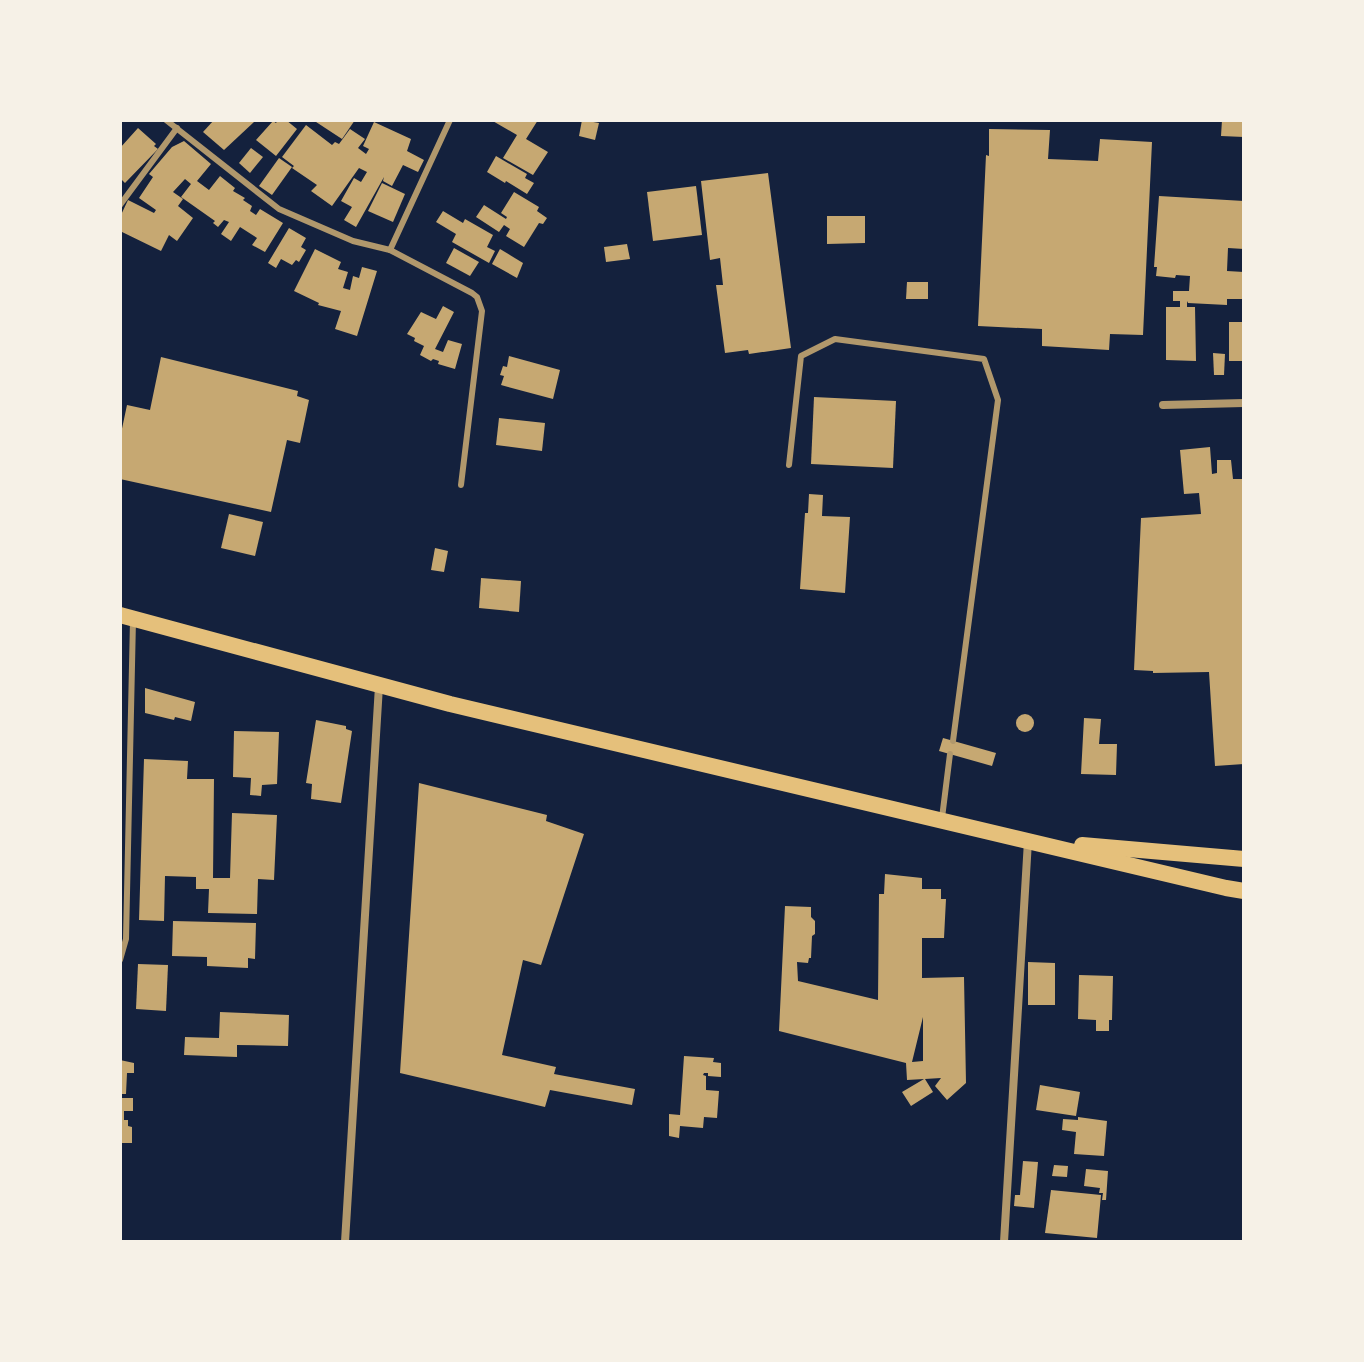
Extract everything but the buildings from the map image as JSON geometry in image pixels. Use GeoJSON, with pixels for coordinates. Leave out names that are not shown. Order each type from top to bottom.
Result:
{"type":"FeatureCollection","features":[{"type":"Feature","properties":{"kind":"main road"},"geometry":{"type":"LineString","coordinates":[[126,617],[379,686],[1244,891]]}},
{"type":"Feature","properties":{"kind":"main road"},"geometry":{"type":"LineString","coordinates":[[1028,840],[1244,859]]}},
{"type":"Feature","properties":{"kind":"street"},"geometry":{"type":"LineString","coordinates":[[1163,405],[1244,403]]}},
{"type":"Feature","properties":{"kind":"street"},"geometry":{"type":"LineString","coordinates":[[345,1242],[379,686]]}},
{"type":"Feature","properties":{"kind":"street"},"geometry":{"type":"LineString","coordinates":[[1004,1242],[1028,840]]}},
{"type":"Feature","properties":{"kind":"lane"},"geometry":{"type":"LineString","coordinates":[[166,120],[279,209],[353,241],[390,250],[472,293],[481,303],[461,485]]}},
{"type":"Feature","properties":{"kind":"lane"},"geometry":{"type":"LineString","coordinates":[[390,250],[450,120]]}},
{"type":"Feature","properties":{"kind":"lane"},"geometry":{"type":"LineString","coordinates":[[120,205],[177,128]]}},
{"type":"Feature","properties":{"kind":"lane"},"geometry":{"type":"LineString","coordinates":[[789,465],[801,356],[835,339],[984,359],[998,400],[953,741]]}},
{"type":"Feature","properties":{"kind":"lane"},"geometry":{"type":"LineString","coordinates":[[120,960],[126,939],[126,617]]}},
{"type":"Feature","properties":{"kind":"lane"},"geometry":{"type":"LineString","coordinates":[[942,821],[950,754]]}}]}
